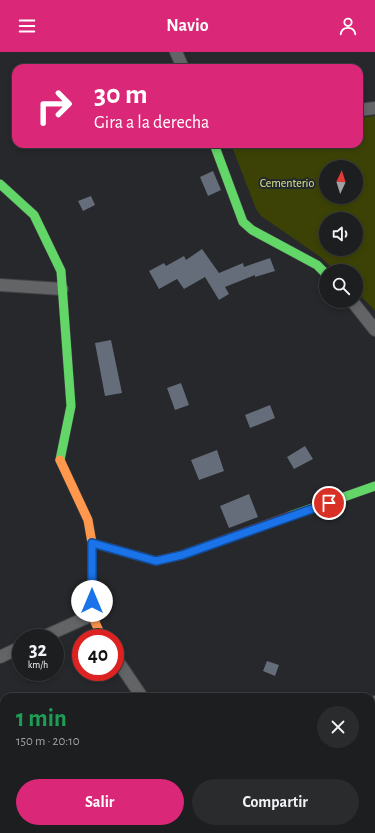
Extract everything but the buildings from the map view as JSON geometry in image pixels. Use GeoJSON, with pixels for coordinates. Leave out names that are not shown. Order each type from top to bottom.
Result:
{"type":"FeatureCollection","features":[{"type":"Feature","properties":{"kind":"street"},"geometry":{"type":"LineString","coordinates":[[176,52],[181,64]]}},
{"type":"Feature","properties":{"kind":"street"},"geometry":{"type":"LineString","coordinates":[[363,110],[375,108]]}},
{"type":"Feature","properties":{"kind":"street"},"geometry":{"type":"LineString","coordinates":[[215,148],[243,222],[252,230],[319,267]]}},
{"type":"Feature","properties":{"kind":"street"},"geometry":{"type":"LineString","coordinates":[[0,184],[34,215],[61,271],[72,406],[60,460],[88,520],[92,543],[92,615],[98,629]]}},
{"type":"Feature","properties":{"kind":"street"},"geometry":{"type":"LineString","coordinates":[[0,285],[62,288]]}},
{"type":"Feature","properties":{"kind":"street"},"geometry":{"type":"LineString","coordinates":[[358,308],[375,330]]}},
{"type":"Feature","properties":{"kind":"street"},"geometry":{"type":"LineString","coordinates":[[92,543],[156,561],[182,555],[375,486]]}},
{"type":"Feature","properties":{"kind":"street"},"geometry":{"type":"LineString","coordinates":[[61,629],[92,615]]}},
{"type":"Feature","properties":{"kind":"street"},"geometry":{"type":"LineString","coordinates":[[0,657],[12,651]]}},
{"type":"Feature","properties":{"kind":"street"},"geometry":{"type":"LineString","coordinates":[[124,670],[139,693]]}},
{"type":"Feature","properties":{"kind":"green space","name":"Cementerio"},"geometry":{"type":"Polygon","coordinates":[[[375,116],[375,311],[363,298],[363,264],[328,264],[319,256],[363,256],[363,212],[319,212],[319,256],[261,216],[256,209],[233,148],[363,148],[363,118],[375,116]]]}},
{"type":"Feature","properties":{"kind":"traffic: fast"},"geometry":{"type":"LineString","coordinates":[[215,148],[243,222],[252,230],[319,267]]}},
{"type":"Feature","properties":{"kind":"traffic: fast"},"geometry":{"type":"LineString","coordinates":[[0,184],[34,215],[61,271],[71,406],[60,460]]}},
{"type":"Feature","properties":{"kind":"traffic: fast"},"geometry":{"type":"LineString","coordinates":[[290,516],[375,486]]}},
{"type":"Feature","properties":{"kind":"traffic: slow"},"geometry":{"type":"LineString","coordinates":[[60,460],[88,520],[92,543],[92,615],[98,629]]}},
{"type":"Feature","properties":{"kind":"traffic: jam"},"geometry":{"type":"LineString","coordinates":[[92,543],[156,561],[182,555],[290,516]]}},
{"type":"Feature","properties":{"kind":"route"},"geometry":{"type":"LineString","coordinates":[[92,601],[92,543],[156,561],[182,555],[329,503]]}}]}
